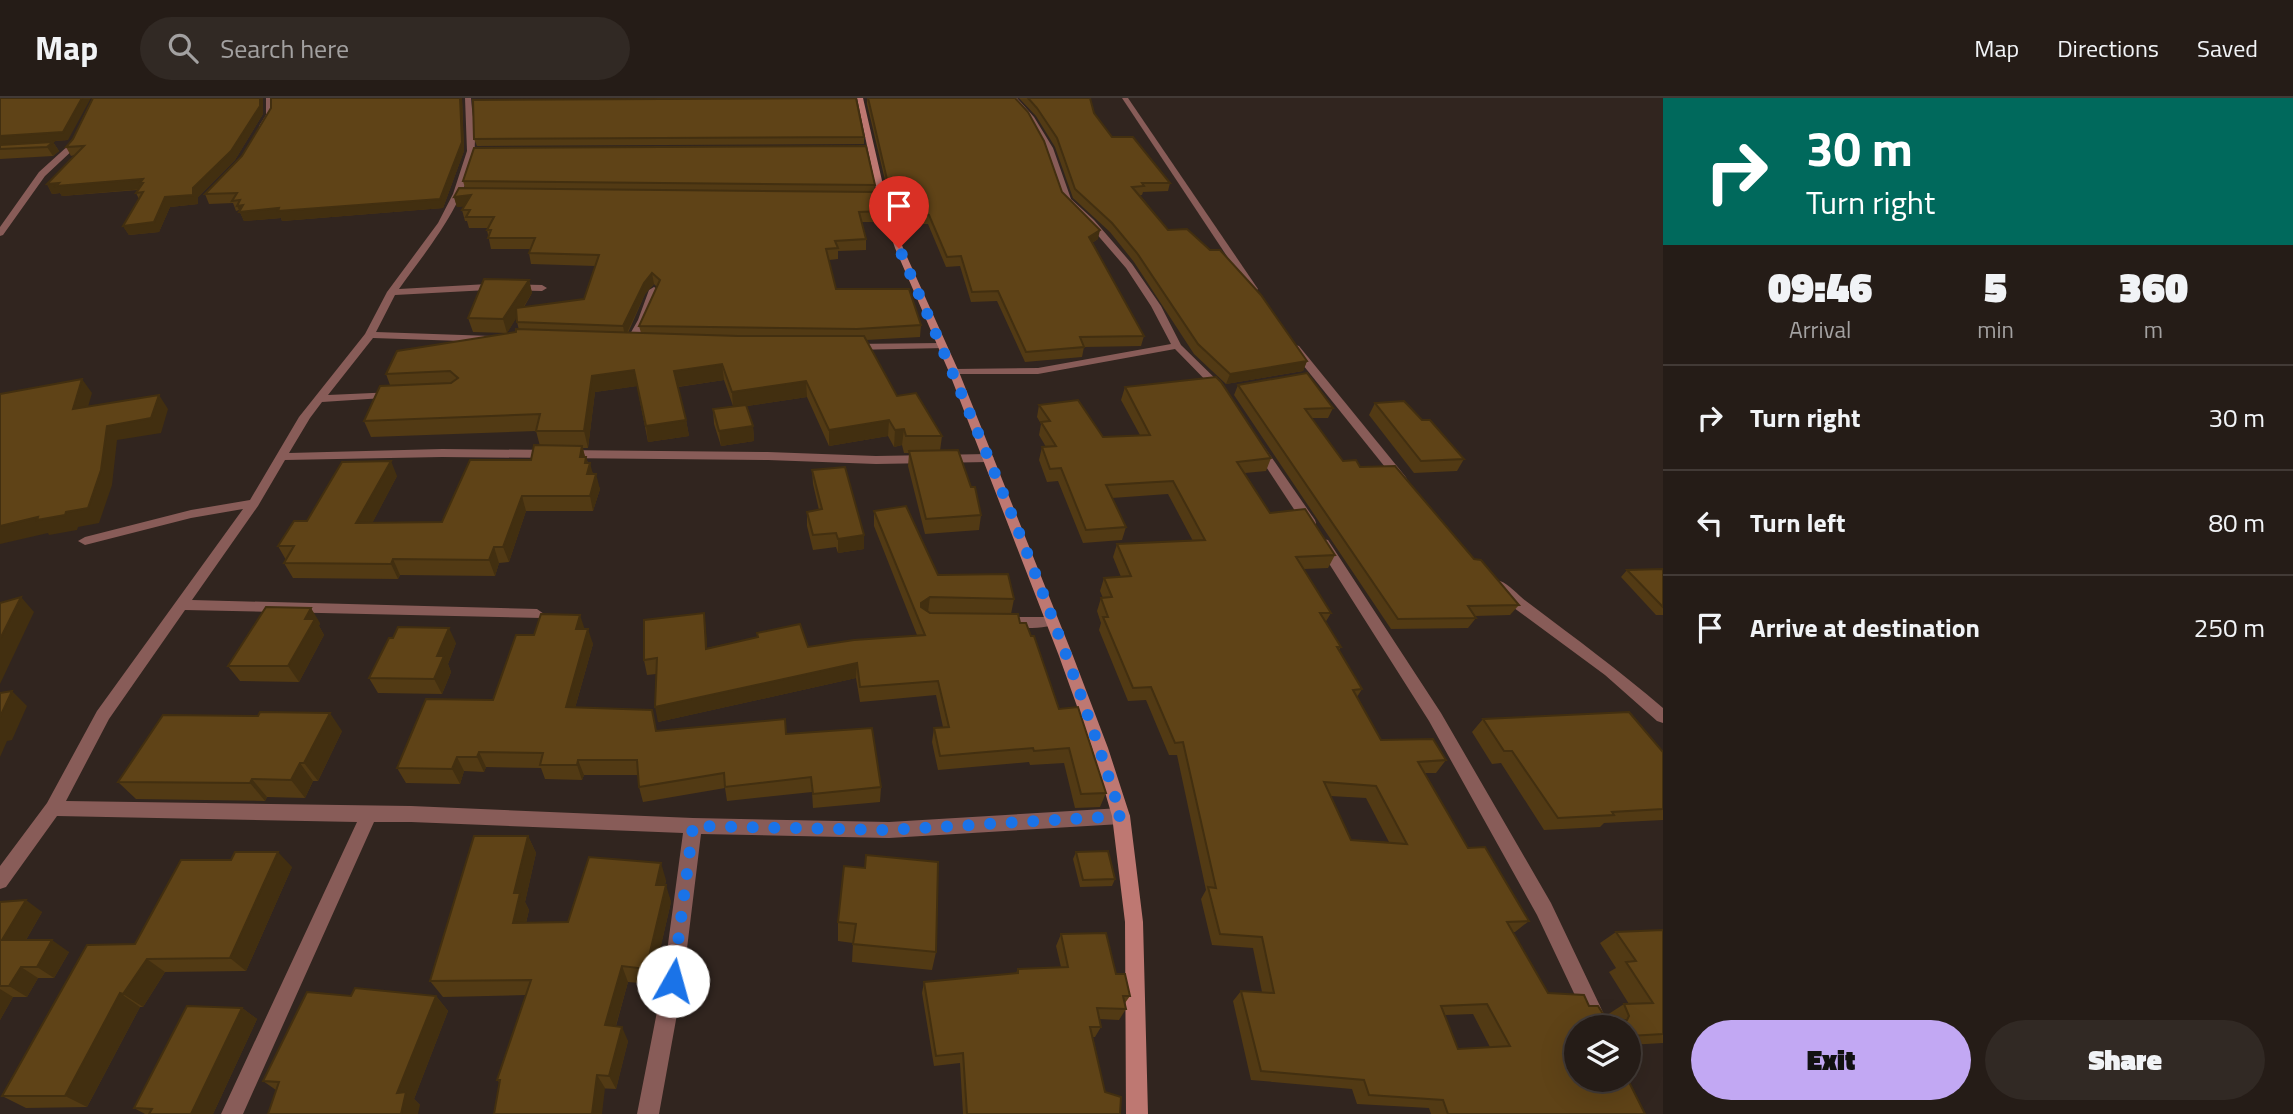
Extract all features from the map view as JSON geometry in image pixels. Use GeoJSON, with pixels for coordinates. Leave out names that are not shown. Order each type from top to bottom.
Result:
{"type":"FeatureCollection","features":[{"type":"Feature","properties":{"kind":"main road"},"geometry":{"type":"LineString","coordinates":[[855,99],[875,198],[954,372],[1100,748],[1121,816],[1134,922],[1137,1114]]}},
{"type":"Feature","properties":{"kind":"street"},"geometry":{"type":"LineString","coordinates":[[255,137],[269,115],[269,98]]}},
{"type":"Feature","properties":{"kind":"street"},"geometry":{"type":"LineString","coordinates":[[1013,98],[1031,118],[1049,148],[1067,200],[1091,222],[1129,266],[1156,306],[1177,346],[1230,395]]}},
{"type":"Feature","properties":{"kind":"street"},"geometry":{"type":"LineString","coordinates":[[1125,98],[1260,299]]}},
{"type":"Feature","properties":{"kind":"street"},"geometry":{"type":"LineString","coordinates":[[0,881],[53,808],[103,715],[254,503],[305,417],[370,335],[392,292],[464,194],[471,151],[473,101]]}},
{"type":"Feature","properties":{"kind":"street"},"geometry":{"type":"LineString","coordinates":[[0,233],[42,174],[73,145],[79,133]]}},
{"type":"Feature","properties":{"kind":"street"},"geometry":{"type":"LineString","coordinates":[[61,146],[73,145]]}},
{"type":"Feature","properties":{"kind":"street"},"geometry":{"type":"LineString","coordinates":[[471,151],[485,151]]}},
{"type":"Feature","properties":{"kind":"street"},"geometry":{"type":"LineString","coordinates":[[392,292],[488,287],[542,288]]}},
{"type":"Feature","properties":{"kind":"street"},"geometry":{"type":"LineString","coordinates":[[644,343],[625,342],[643,320],[654,290]]}},
{"type":"Feature","properties":{"kind":"street"},"geometry":{"type":"LineString","coordinates":[[370,335],[505,340]]}},
{"type":"Feature","properties":{"kind":"street"},"geometry":{"type":"LineString","coordinates":[[1290,342],[1314,375],[1407,486]]}},
{"type":"Feature","properties":{"kind":"street"},"geometry":{"type":"LineString","coordinates":[[837,347],[941,346]]}},
{"type":"Feature","properties":{"kind":"street"},"geometry":{"type":"LineString","coordinates":[[954,372],[1038,371],[1177,346]]}},
{"type":"Feature","properties":{"kind":"street"},"geometry":{"type":"LineString","coordinates":[[1301,377],[1314,375]]}},
{"type":"Feature","properties":{"kind":"street"},"geometry":{"type":"LineString","coordinates":[[320,399],[405,395]]}},
{"type":"Feature","properties":{"kind":"street"},"geometry":{"type":"LineString","coordinates":[[1254,438],[1435,717],[1544,909],[1594,1015]]}},
{"type":"Feature","properties":{"kind":"street"},"geometry":{"type":"LineString","coordinates":[[282,457],[442,453],[768,456],[876,460],[988,458]]}},
{"type":"Feature","properties":{"kind":"street"},"geometry":{"type":"LineString","coordinates":[[85,541],[191,514],[254,503]]}},
{"type":"Feature","properties":{"kind":"street"},"geometry":{"type":"LineString","coordinates":[[1488,574],[1516,601],[1610,671],[1663,718]]}},
{"type":"Feature","properties":{"kind":"street"},"geometry":{"type":"LineString","coordinates":[[183,605],[537,614]]}},
{"type":"Feature","properties":{"kind":"street"},"geometry":{"type":"LineString","coordinates":[[983,622],[1052,622]]}},
{"type":"Feature","properties":{"kind":"street"},"geometry":{"type":"LineString","coordinates":[[53,808],[418,814],[693,826],[888,830],[1121,816]]}},
{"type":"Feature","properties":{"kind":"street"},"geometry":{"type":"LineString","coordinates":[[232,1114],[369,815]]}},
{"type":"Feature","properties":{"kind":"street"},"geometry":{"type":"LineString","coordinates":[[648,1114],[673,981],[693,826]]}},
{"type":"Feature","properties":{"kind":"building"},"geometry":{"type":"Polygon","coordinates":[[[0,98],[82,98],[63,132],[0,136],[0,98]]]}},
{"type":"Feature","properties":{"kind":"building"},"geometry":{"type":"Polygon","coordinates":[[[93,98],[260,98],[260,106],[231,151],[193,188],[193,195],[165,197],[154,222],[123,226],[143,192],[136,193],[143,179],[56,186],[59,183],[47,184],[84,146],[66,147],[73,139],[93,98]]]}},
{"type":"Feature","properties":{"kind":"building"},"geometry":{"type":"Polygon","coordinates":[[[271,98],[460,98],[462,142],[440,199],[239,212],[243,205],[237,206],[240,200],[232,201],[237,193],[205,194],[242,156],[271,108],[271,98]]]}},
{"type":"Feature","properties":{"kind":"building"},"geometry":{"type":"Polygon","coordinates":[[[856,98],[864,137],[474,139],[473,100],[856,98]]]}},
{"type":"Feature","properties":{"kind":"building"},"geometry":{"type":"Polygon","coordinates":[[[868,98],[1015,98],[1028,112],[1044,141],[1062,192],[1100,230],[1089,237],[1144,336],[1080,337],[1084,347],[1026,352],[998,291],[972,292],[961,256],[947,257],[929,215],[897,212],[868,98]]]}},
{"type":"Feature","properties":{"kind":"building"},"geometry":{"type":"Polygon","coordinates":[[[1028,98],[1090,98],[1094,113],[1112,137],[1133,137],[1170,183],[1142,183],[1144,186],[1132,187],[1168,230],[1187,229],[1210,250],[1220,250],[1261,295],[1307,361],[1230,374],[1198,344],[1137,253],[1112,223],[1075,189],[1057,138],[1028,98]]]}},
{"type":"Feature","properties":{"kind":"building"},"geometry":{"type":"Polygon","coordinates":[[[53,142],[47,147],[0,149],[0,145],[53,142]]]}},
{"type":"Feature","properties":{"kind":"building"},"geometry":{"type":"Polygon","coordinates":[[[866,146],[875,185],[463,181],[474,148],[866,146]]]}},
{"type":"Feature","properties":{"kind":"building"},"geometry":{"type":"Polygon","coordinates":[[[459,188],[877,192],[884,211],[859,212],[866,239],[835,241],[838,248],[826,249],[836,289],[909,289],[921,325],[857,329],[639,326],[660,280],[652,273],[644,283],[623,326],[517,322],[516,308],[584,299],[599,255],[529,253],[535,238],[488,238],[491,230],[487,230],[494,217],[466,217],[470,210],[462,210],[471,195],[454,197],[459,188]]]}},
{"type":"Feature","properties":{"kind":"building"},"geometry":{"type":"Polygon","coordinates":[[[484,279],[529,280],[503,319],[468,318],[484,279]]]}},
{"type":"Feature","properties":{"kind":"building"},"geometry":{"type":"Polygon","coordinates":[[[516,329],[738,336],[864,336],[897,396],[916,393],[942,436],[906,436],[904,429],[895,430],[889,420],[829,430],[806,381],[732,392],[722,364],[674,371],[686,420],[646,426],[634,370],[592,376],[584,431],[536,431],[540,414],[364,421],[380,386],[451,383],[458,378],[450,371],[386,374],[397,351],[516,332],[516,329]]]}},
{"type":"Feature","properties":{"kind":"building"},"geometry":{"type":"Polygon","coordinates":[[[1307,373],[1333,408],[1305,409],[1343,461],[1356,460],[1360,467],[1395,466],[1474,559],[1481,560],[1519,605],[1468,606],[1476,618],[1398,619],[1238,385],[1307,373]]]}},
{"type":"Feature","properties":{"kind":"building"},"geometry":{"type":"Polygon","coordinates":[[[1216,377],[1221,382],[1271,458],[1237,462],[1270,513],[1305,509],[1335,555],[1296,557],[1331,613],[1320,613],[1362,689],[1353,690],[1381,740],[1433,739],[1446,760],[1418,762],[1468,848],[1485,847],[1529,921],[1507,922],[1548,993],[1584,995],[1589,1006],[1598,1006],[1604,1015],[1564,1015],[1564,1092],[1634,1092],[1645,1114],[1448,1114],[1443,1100],[1369,1095],[1364,1080],[1261,1071],[1241,991],[1274,993],[1262,937],[1220,934],[1208,887],[1216,888],[1183,742],[1175,743],[1151,687],[1133,688],[1103,617],[1108,617],[1101,598],[1112,597],[1104,578],[1131,576],[1117,544],[1205,540],[1173,481],[1106,485],[1126,527],[1086,530],[1061,468],[1050,469],[1042,447],[1056,446],[1041,422],[1050,421],[1039,405],[1078,400],[1103,437],[1150,435],[1125,387],[1216,377]],[[1324,782],[1351,840],[1407,844],[1376,786],[1324,782]],[[1487,1004],[1441,1006],[1458,1049],[1510,1046],[1487,1004]]]}},
{"type":"Feature","properties":{"kind":"building"},"geometry":{"type":"Polygon","coordinates":[[[82,379],[73,409],[159,395],[151,418],[107,426],[101,470],[88,508],[66,512],[65,515],[37,520],[38,517],[0,526],[0,394],[82,379]]]}},
{"type":"Feature","properties":{"kind":"building"},"geometry":{"type":"Polygon","coordinates":[[[1404,401],[1422,420],[1430,420],[1464,459],[1421,461],[1375,403],[1404,401]]]}},
{"type":"Feature","properties":{"kind":"building"},"geometry":{"type":"Polygon","coordinates":[[[746,405],[753,426],[719,431],[713,409],[746,405]]]}},
{"type":"Feature","properties":{"kind":"building"},"geometry":{"type":"Polygon","coordinates":[[[534,445],[582,446],[580,457],[586,457],[585,463],[590,463],[587,474],[596,474],[590,496],[522,496],[503,547],[494,547],[489,560],[393,559],[391,564],[284,563],[294,546],[278,546],[294,521],[307,521],[342,462],[391,461],[356,523],[442,522],[470,460],[531,460],[534,445]]]}},
{"type":"Feature","properties":{"kind":"building"},"geometry":{"type":"Polygon","coordinates":[[[958,450],[971,487],[975,487],[981,515],[926,519],[909,451],[958,450]]]}},
{"type":"Feature","properties":{"kind":"building"},"geometry":{"type":"Polygon","coordinates":[[[845,467],[864,535],[838,539],[836,533],[813,535],[807,512],[822,509],[812,470],[845,467]]]}},
{"type":"Feature","properties":{"kind":"building"},"geometry":{"type":"Polygon","coordinates":[[[906,506],[938,575],[1008,574],[1014,599],[930,597],[921,603],[921,607],[930,613],[1018,614],[1020,623],[1026,623],[1031,636],[1034,636],[1059,709],[1078,707],[1106,793],[1081,794],[1069,748],[1034,751],[1033,748],[940,756],[934,728],[949,727],[938,681],[860,687],[857,663],[655,707],[657,658],[644,660],[644,620],[704,613],[706,649],[758,637],[757,633],[800,624],[808,647],[854,640],[925,635],[874,511],[906,506]]]}},
{"type":"Feature","properties":{"kind":"building"},"geometry":{"type":"Polygon","coordinates":[[[1663,569],[1663,607],[1627,570],[1663,569]]]}},
{"type":"Feature","properties":{"kind":"building"},"geometry":{"type":"Polygon","coordinates":[[[21,597],[0,639],[0,603],[21,597]]]}},
{"type":"Feature","properties":{"kind":"building"},"geometry":{"type":"Polygon","coordinates":[[[266,607],[311,608],[305,619],[315,619],[288,666],[228,666],[266,607]]]}},
{"type":"Feature","properties":{"kind":"building"},"geometry":{"type":"Polygon","coordinates":[[[541,614],[580,615],[576,629],[588,629],[566,707],[652,710],[656,731],[785,719],[786,734],[872,728],[881,787],[813,794],[811,777],[725,787],[724,773],[639,787],[637,760],[578,760],[577,765],[540,765],[543,753],[479,752],[477,757],[457,757],[452,769],[397,768],[426,699],[493,700],[516,635],[534,635],[541,614]]]}},
{"type":"Feature","properties":{"kind":"building"},"geometry":{"type":"Polygon","coordinates":[[[398,627],[449,628],[437,656],[444,656],[434,679],[369,678],[389,638],[393,638],[398,627]]]}},
{"type":"Feature","properties":{"kind":"building"},"geometry":{"type":"Polygon","coordinates":[[[12,691],[0,717],[0,693],[12,691]]]}},
{"type":"Feature","properties":{"kind":"building"},"geometry":{"type":"Polygon","coordinates":[[[260,712],[330,713],[304,763],[300,763],[291,780],[252,779],[250,783],[118,782],[163,715],[258,716],[260,712]]]}},
{"type":"Feature","properties":{"kind":"building"},"geometry":{"type":"Polygon","coordinates":[[[1629,712],[1663,752],[1663,809],[1558,818],[1512,751],[1504,751],[1483,719],[1629,712]]]}},
{"type":"Feature","properties":{"kind":"building"},"geometry":{"type":"Polygon","coordinates":[[[474,836],[528,836],[514,893],[520,893],[513,923],[568,922],[589,857],[661,863],[656,885],[666,885],[646,969],[622,966],[605,1025],[622,1027],[609,1076],[597,1075],[592,1114],[494,1114],[500,1080],[497,1080],[531,980],[430,981],[474,836]]]}},
{"type":"Feature","properties":{"kind":"building"},"geometry":{"type":"Polygon","coordinates":[[[1108,851],[1115,879],[1083,880],[1076,852],[1108,851]]]}},
{"type":"Feature","properties":{"kind":"building"},"geometry":{"type":"Polygon","coordinates":[[[235,852],[278,852],[230,958],[147,959],[123,994],[120,993],[65,1096],[2,1096],[87,945],[135,944],[181,860],[231,860],[235,852]]]}},
{"type":"Feature","properties":{"kind":"building"},"geometry":{"type":"Polygon","coordinates":[[[866,855],[938,862],[936,952],[853,944],[856,924],[838,922],[844,866],[865,868],[866,855]]]}},
{"type":"Feature","properties":{"kind":"building"},"geometry":{"type":"Polygon","coordinates":[[[26,900],[2,940],[52,940],[37,967],[21,967],[9,986],[0,986],[0,902],[26,900]]]}},
{"type":"Feature","properties":{"kind":"building"},"geometry":{"type":"Polygon","coordinates":[[[1663,930],[1663,1034],[1641,1035],[1641,1015],[1629,1015],[1624,1004],[1653,1003],[1626,962],[1636,961],[1616,932],[1663,930]]]}},
{"type":"Feature","properties":{"kind":"building"},"geometry":{"type":"Polygon","coordinates":[[[1106,933],[1116,974],[1125,974],[1130,996],[1123,996],[1126,1009],[1097,1008],[1101,1027],[1090,1027],[1105,1092],[1121,1097],[1120,1114],[967,1114],[963,1053],[936,1056],[924,982],[1018,973],[1018,969],[1068,967],[1061,934],[1106,933]]]}},
{"type":"Feature","properties":{"kind":"building"},"geometry":{"type":"Polygon","coordinates":[[[355,988],[436,996],[397,1093],[406,1092],[401,1114],[268,1114],[279,1082],[263,1081],[307,992],[351,996],[355,988]]]}},
{"type":"Feature","properties":{"kind":"building"},"geometry":{"type":"Polygon","coordinates":[[[187,1006],[242,1008],[191,1114],[149,1114],[152,1109],[134,1108],[187,1006]]]}},
{"type":"Feature","properties":{"kind":"route"},"geometry":{"type":"LineString","coordinates":[[673,981],[693,826],[888,830],[1121,816],[1100,748],[1066,656],[954,372],[899,248]]}}]}
